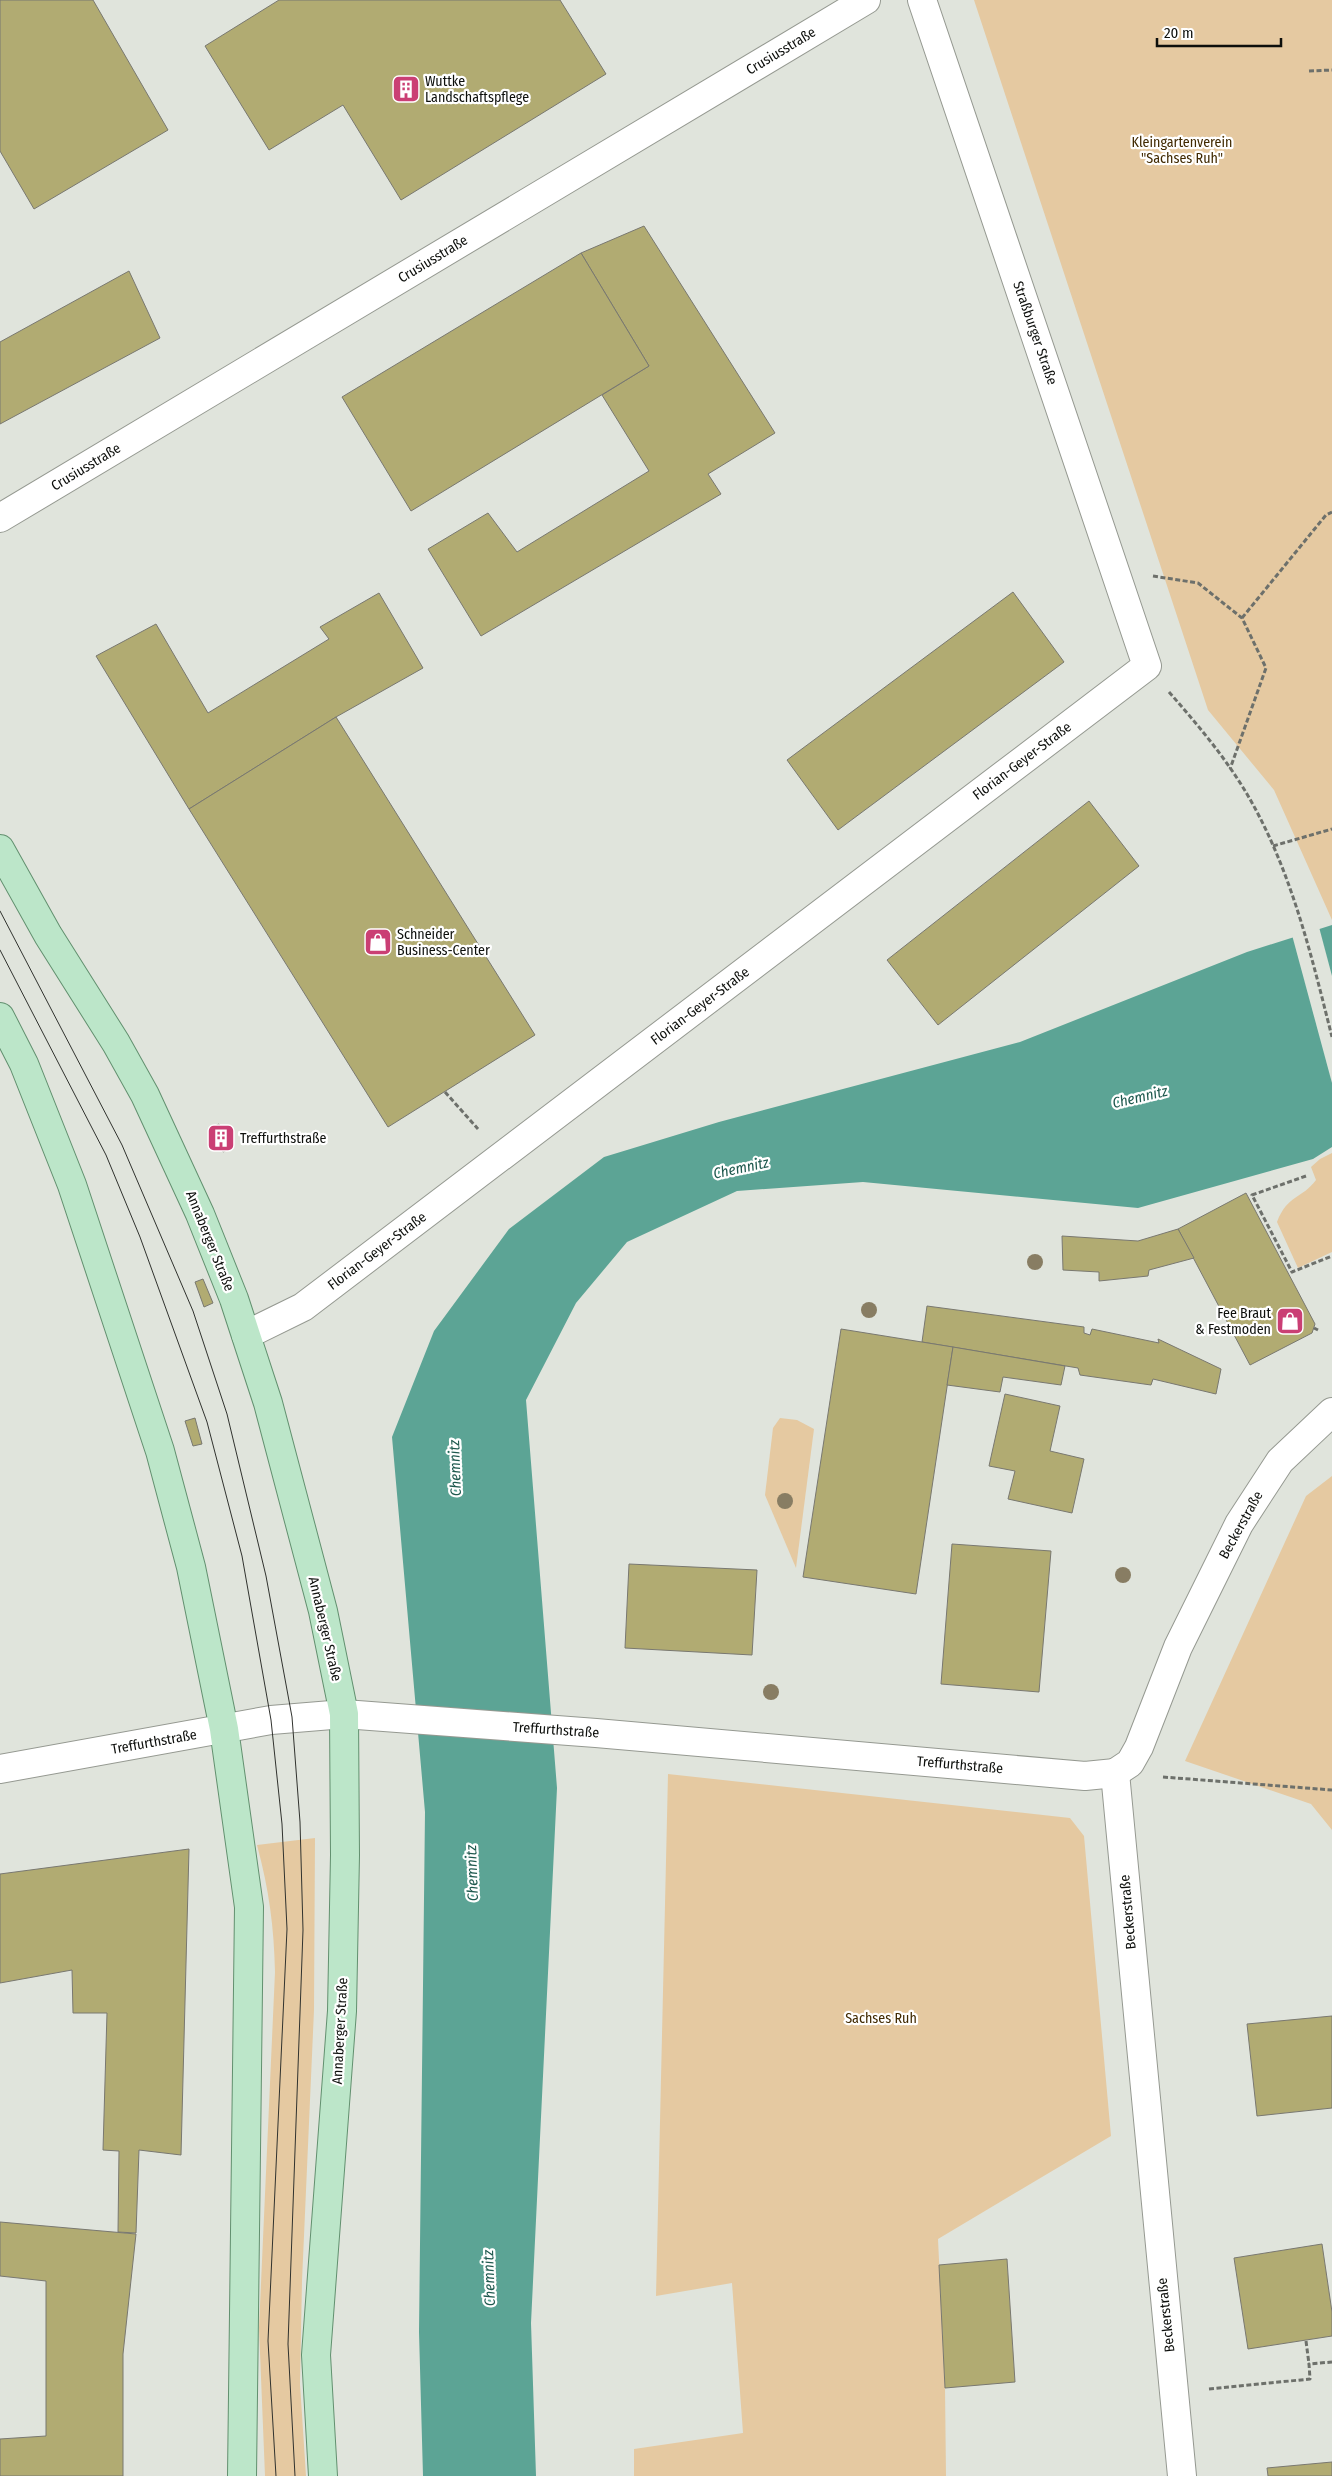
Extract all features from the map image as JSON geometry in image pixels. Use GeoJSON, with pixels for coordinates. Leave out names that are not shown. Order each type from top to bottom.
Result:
{"type":"FeatureCollection","features":[{"type":"Feature","properties":{"kind":"main road","name":"Annaberger Straße"},"geometry":{"type":"LineString","coordinates":[[0,849],[43,926],[116,1043],[145,1095],[200,1214],[246,1335],[268,1403],[323,1611],[344,1714],[345,1855],[342,2011],[316,2355],[323,2476]]}},
{"type":"Feature","properties":{"kind":"main road"},"geometry":{"type":"LineString","coordinates":[[0,1017],[24,1064],[72,1185],[160,1451],[190,1567],[224,1729],[249,1907],[242,2476]]}},
{"type":"Feature","properties":{"kind":"street","name":"Crusiusstraße"},"geometry":{"type":"LineString","coordinates":[[0,518],[866,0]]}},
{"type":"Feature","properties":{"kind":"street","name":"Straßburger Straße"},"geometry":{"type":"LineString","coordinates":[[922,0],[1148,666]]}},
{"type":"Feature","properties":{"kind":"street","name":"Florian-Geyer-Straße"},"geometry":{"type":"LineString","coordinates":[[246,1335],[303,1307],[1148,666]]}},
{"type":"Feature","properties":{"kind":"street","name":"Beckerstraße"},"geometry":{"type":"LineString","coordinates":[[1182,2476],[1115,1773],[1130,1763],[1139,1748],[1178,1647],[1239,1524],[1280,1461],[1332,1412]]}},
{"type":"Feature","properties":{"kind":"street","name":"Treffurthstraße"},"geometry":{"type":"LineString","coordinates":[[0,1769],[278,1719],[344,1714],[596,1733],[1085,1776],[1115,1773]]}},
{"type":"Feature","properties":{"kind":"path"},"geometry":{"type":"LineString","coordinates":[[1309,71],[1332,70]]}},
{"type":"Feature","properties":{"kind":"path"},"geometry":{"type":"LineString","coordinates":[[1242,618],[1326,515],[1332,512]]}},
{"type":"Feature","properties":{"kind":"path"},"geometry":{"type":"LineString","coordinates":[[1115,570],[1198,583],[1242,618],[1266,668],[1230,769]]}},
{"type":"Feature","properties":{"kind":"path"},"geometry":{"type":"LineString","coordinates":[[1148,666],[1199,727],[1230,769],[1247,794],[1273,846],[1303,924],[1332,1037]]}},
{"type":"Feature","properties":{"kind":"path"},"geometry":{"type":"LineString","coordinates":[[1273,846],[1332,829]]}},
{"type":"Feature","properties":{"kind":"path"},"geometry":{"type":"LineString","coordinates":[[445,1092],[502,1156]]}},
{"type":"Feature","properties":{"kind":"path"},"geometry":{"type":"LineString","coordinates":[[1306,1176],[1252,1195],[1292,1272],[1332,1256]]}},
{"type":"Feature","properties":{"kind":"path"},"geometry":{"type":"LineString","coordinates":[[1115,1773],[1332,1790]]}},
{"type":"Feature","properties":{"kind":"path"},"geometry":{"type":"LineString","coordinates":[[1174,2393],[1310,2380],[1306,2341]]}},
{"type":"Feature","properties":{"kind":"path"},"geometry":{"type":"LineString","coordinates":[[1309,2364],[1332,2362]]}},
{"type":"Feature","properties":{"kind":"green space","name":"Kleingartenverein \"Sachses Ruh\""},"geometry":{"type":"Polygon","coordinates":[[[974,0],[1332,0],[1332,920],[1274,790],[1208,710],[974,0]]]}},
{"type":"Feature","properties":{"kind":"green space"},"geometry":{"type":"Polygon","coordinates":[[[1332,1153],[1332,1252],[1298,1268],[1277,1222],[1290,1201],[1306,1191],[1316,1180],[1311,1167],[1320,1159],[1332,1153]]]}},
{"type":"Feature","properties":{"kind":"green space"},"geometry":{"type":"Polygon","coordinates":[[[780,1418],[797,1420],[814,1429],[796,1568],[765,1495],[773,1428],[780,1418]]]}},
{"type":"Feature","properties":{"kind":"green space"},"geometry":{"type":"Polygon","coordinates":[[[1332,1476],[1332,1830],[1311,1804],[1185,1761],[1306,1496],[1332,1476]]]}},
{"type":"Feature","properties":{"kind":"green space","name":"Sachses Ruh"},"geometry":{"type":"Polygon","coordinates":[[[668,1774],[1070,1818],[1084,1836],[1111,2136],[938,2239],[945,2388],[946,2476],[634,2476],[634,2449],[743,2433],[732,2283],[656,2296],[668,1774]]]}},
{"type":"Feature","properties":{"kind":"green space"},"geometry":{"type":"Polygon","coordinates":[[[315,1838],[314,2010],[302,2281],[300,2384],[306,2476],[265,2476],[259,2328],[275,1972],[270,1908],[257,1845],[315,1838]]]}},
{"type":"Feature","properties":{"kind":"water","name":"Chemnitz"},"geometry":{"type":"Polygon","coordinates":[[[1332,925],[1332,1147],[1313,1159],[1138,1208],[863,1182],[737,1191],[627,1242],[576,1303],[526,1400],[557,1788],[531,2323],[536,2476],[423,2476],[419,2332],[425,1812],[392,1437],[434,1331],[509,1229],[604,1157],[719,1122],[1020,1042],[1247,952],[1332,925]]]}},
{"type":"Feature","properties":{"kind":"pier"},"geometry":{"type":"Polygon","coordinates":[[[1319,927],[1332,976],[1332,1083],[1292,935],[1319,927]]]}},
{"type":"Feature","properties":{"kind":"building"},"geometry":{"type":"Polygon","coordinates":[[[0,0],[93,0],[168,130],[34,209],[0,151],[0,0]]]}},
{"type":"Feature","properties":{"kind":"building","name":"Wuttke Landschaftspflege"},"geometry":{"type":"Polygon","coordinates":[[[279,0],[560,0],[606,74],[401,200],[343,105],[269,150],[205,46],[279,0]]]}},
{"type":"Feature","properties":{"kind":"building"},"geometry":{"type":"Polygon","coordinates":[[[644,226],[775,433],[708,474],[721,494],[481,636],[428,549],[488,513],[517,552],[649,471],[602,395],[649,366],[581,253],[644,226]]]}},
{"type":"Feature","properties":{"kind":"building"},"geometry":{"type":"Polygon","coordinates":[[[581,253],[649,366],[411,511],[342,397],[581,253]]]}},
{"type":"Feature","properties":{"kind":"building"},"geometry":{"type":"Polygon","coordinates":[[[129,271],[160,338],[0,424],[0,342],[129,271]]]}},
{"type":"Feature","properties":{"kind":"building"},"geometry":{"type":"Polygon","coordinates":[[[1013,592],[1064,662],[838,830],[787,760],[1013,592]]]}},
{"type":"Feature","properties":{"kind":"building"},"geometry":{"type":"Polygon","coordinates":[[[379,593],[423,668],[336,717],[189,809],[96,656],[156,624],[208,713],[329,639],[320,627],[379,593]]]}},
{"type":"Feature","properties":{"kind":"building"},"geometry":{"type":"Polygon","coordinates":[[[336,717],[535,1035],[388,1127],[189,809],[336,717]]]}},
{"type":"Feature","properties":{"kind":"building"},"geometry":{"type":"Polygon","coordinates":[[[1089,801],[1139,866],[938,1025],[887,960],[1089,801]]]}},
{"type":"Feature","properties":{"kind":"building","name":"Treffurthstraße"},"geometry":{"type":"Polygon","coordinates":[[[219,1124],[231,1148],[223,1152],[211,1128],[219,1124]]]}},
{"type":"Feature","properties":{"kind":"building"},"geometry":{"type":"Polygon","coordinates":[[[1246,1193],[1315,1324],[1312,1333],[1250,1365],[1178,1229],[1246,1193]]]}},
{"type":"Feature","properties":{"kind":"building"},"geometry":{"type":"Polygon","coordinates":[[[1178,1229],[1194,1258],[1149,1270],[1148,1276],[1099,1281],[1099,1272],[1063,1270],[1062,1236],[1138,1241],[1178,1229]]]}},
{"type":"Feature","properties":{"kind":"building"},"geometry":{"type":"Polygon","coordinates":[[[203,1279],[213,1303],[204,1307],[195,1282],[203,1279]]]}},
{"type":"Feature","properties":{"kind":"building"},"geometry":{"type":"Polygon","coordinates":[[[927,1306],[1084,1327],[1084,1333],[1090,1335],[1092,1329],[1159,1343],[1158,1339],[1221,1369],[1216,1394],[1153,1379],[1151,1385],[1080,1375],[1078,1368],[922,1342],[927,1306]]]}},
{"type":"Feature","properties":{"kind":"building"},"geometry":{"type":"Polygon","coordinates":[[[841,1329],[953,1347],[916,1594],[803,1577],[841,1329]]]}},
{"type":"Feature","properties":{"kind":"building"},"geometry":{"type":"Polygon","coordinates":[[[953,1347],[1065,1366],[1061,1385],[1003,1377],[1000,1392],[947,1385],[953,1347]]]}},
{"type":"Feature","properties":{"kind":"building"},"geometry":{"type":"Polygon","coordinates":[[[1005,1394],[1060,1406],[1050,1451],[1084,1459],[1072,1513],[1008,1499],[1015,1471],[989,1466],[1005,1394]]]}},
{"type":"Feature","properties":{"kind":"building"},"geometry":{"type":"Polygon","coordinates":[[[195,1418],[202,1444],[193,1446],[185,1421],[195,1418]]]}},
{"type":"Feature","properties":{"kind":"building"},"geometry":{"type":"Polygon","coordinates":[[[952,1544],[1051,1551],[1039,1692],[941,1684],[952,1544]]]}},
{"type":"Feature","properties":{"kind":"building"},"geometry":{"type":"Polygon","coordinates":[[[629,1564],[757,1570],[752,1655],[625,1648],[629,1564]]]}},
{"type":"Feature","properties":{"kind":"building"},"geometry":{"type":"Polygon","coordinates":[[[189,1849],[181,2155],[139,2150],[136,2233],[118,2232],[119,2151],[103,2150],[107,2013],[73,2013],[72,1970],[0,1983],[0,1874],[189,1849]]]}},
{"type":"Feature","properties":{"kind":"building"},"geometry":{"type":"Polygon","coordinates":[[[1332,2016],[1332,2108],[1257,2116],[1247,2024],[1332,2016]]]}},
{"type":"Feature","properties":{"kind":"building"},"geometry":{"type":"Polygon","coordinates":[[[0,2222],[136,2234],[123,2354],[123,2476],[0,2476],[0,2439],[46,2436],[46,2281],[0,2276],[0,2222]]]}},
{"type":"Feature","properties":{"kind":"building"},"geometry":{"type":"Polygon","coordinates":[[[1322,2244],[1332,2312],[1332,2336],[1248,2349],[1234,2258],[1322,2244]]]}},
{"type":"Feature","properties":{"kind":"building"},"geometry":{"type":"Polygon","coordinates":[[[1007,2259],[1015,2382],[945,2388],[939,2265],[1007,2259]]]}},
{"type":"Feature","properties":{"kind":"building"},"geometry":{"type":"Polygon","coordinates":[[[1332,2462],[1332,2476],[1268,2476],[1267,2468],[1332,2462]]]}},
{"type":"Feature","properties":{"kind":"tram line"},"geometry":{"type":"LineString","coordinates":[[0,911],[122,1145],[193,1311],[227,1414],[266,1576],[292,1717],[300,1822],[303,1930],[288,2344],[295,2476]]}},
{"type":"Feature","properties":{"kind":"tram line"},"geometry":{"type":"LineString","coordinates":[[0,950],[106,1155],[140,1237],[207,1422],[242,1556],[271,1720],[282,1824],[287,1929],[268,2341],[276,2476]]}},
{"type":"Feature","properties":{"kind":"place","name":"Wuttke Landschaftspflege"},"geometry":{"type":"Point","coordinates":[406,89]}},
{"type":"Feature","properties":{"kind":"place","name":"Schneider Business-Center"},"geometry":{"type":"Point","coordinates":[378,942]}},
{"type":"Feature","properties":{"kind":"place","name":"Treffurthstraße"},"geometry":{"type":"Point","coordinates":[221,1138]}},
{"type":"Feature","properties":{"kind":"place","name":"Fee Braut & Festmoden"},"geometry":{"type":"Point","coordinates":[1290,1321]}}]}
